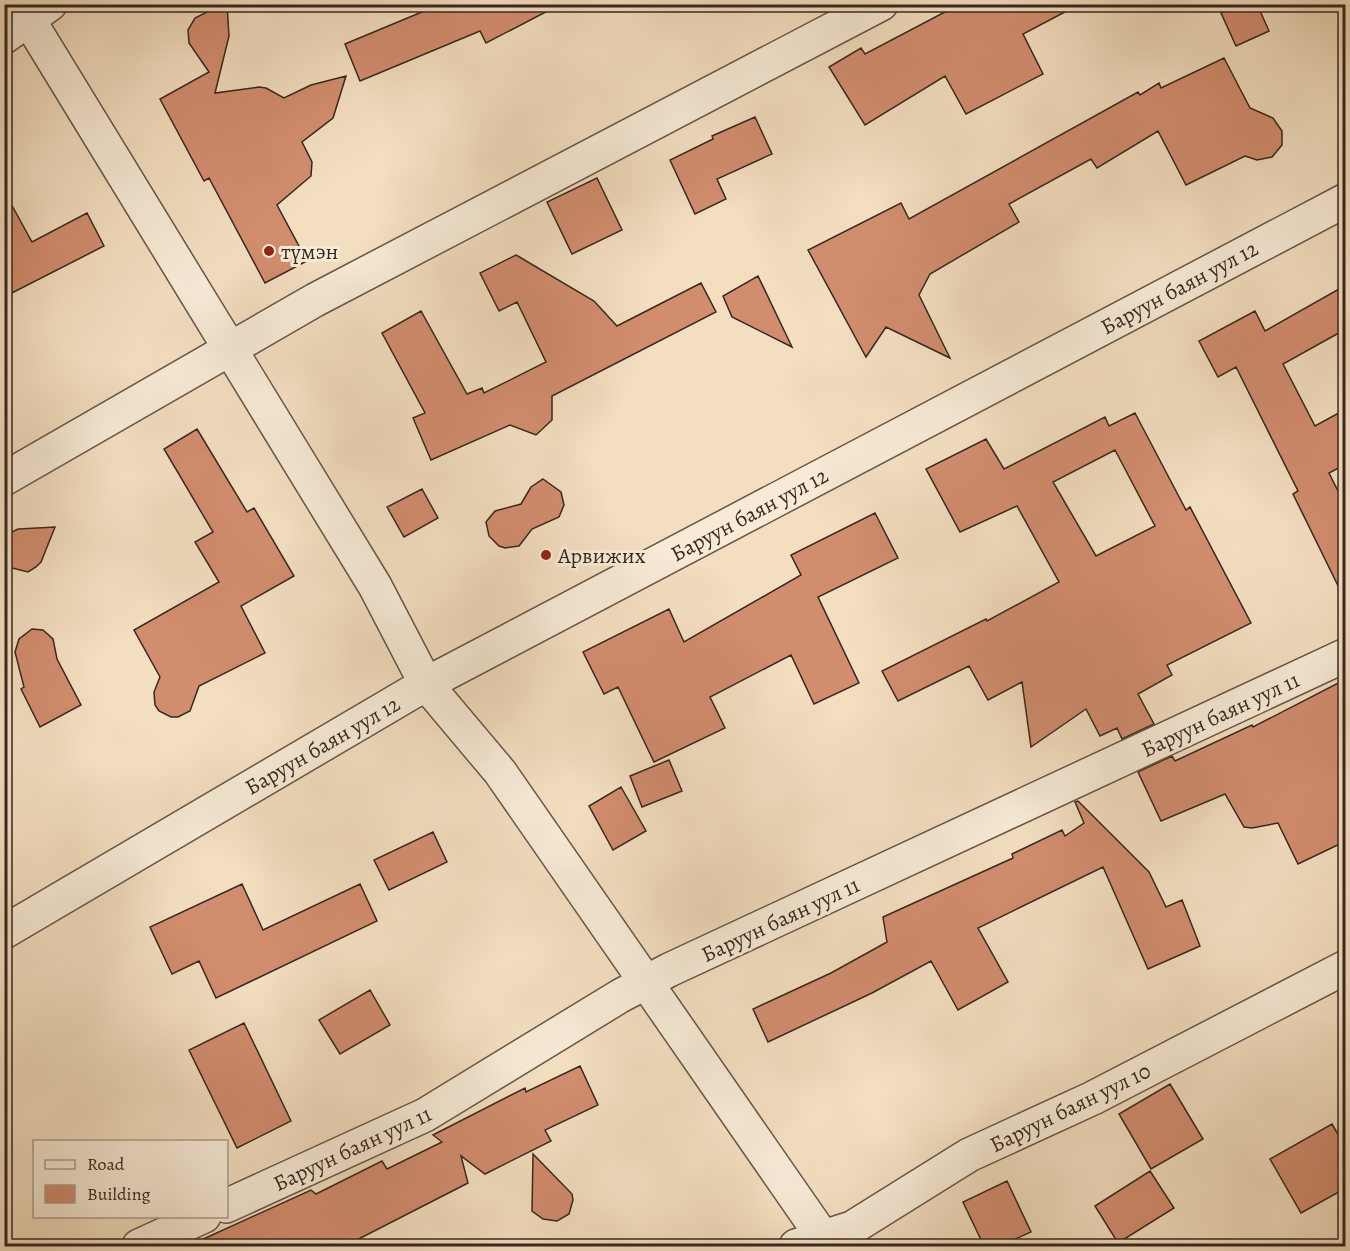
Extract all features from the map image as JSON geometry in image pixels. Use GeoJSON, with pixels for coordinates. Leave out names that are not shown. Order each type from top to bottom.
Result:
{"type":"FeatureCollection","features":[{"type":"Feature","properties":{"kind":"street"},"geometry":{"type":"LineString","coordinates":[[4,479],[315,300],[881,4]]}},
{"type":"Feature","properties":{"kind":"street"},"geometry":{"type":"LineString","coordinates":[[25,16],[375,586],[426,684],[500,772],[645,982],[816,1243]]}},
{"type":"Feature","properties":{"kind":"street","name":"Баруун баян уул 12"},"geometry":{"type":"LineString","coordinates":[[4,932],[426,684],[1346,200]]}},
{"type":"Feature","properties":{"kind":"street","name":"Баруун баян уул 11"},"geometry":{"type":"LineString","coordinates":[[228,1205],[425,1115],[645,982],[1346,655]]}},
{"type":"Feature","properties":{"kind":"street","name":"Баруун баян уул 10"},"geometry":{"type":"LineString","coordinates":[[816,1243],[852,1228],[969,1155],[1093,1098],[1346,967]]}},
{"type":"Feature","properties":{"kind":"street"},"geometry":{"type":"LineString","coordinates":[[139,1246],[200,1218]]}},
{"type":"Feature","properties":{"kind":"building"},"geometry":{"type":"Polygon","coordinates":[[[227,4],[229,36],[215,93],[259,87],[266,88],[284,98],[311,85],[346,76],[333,118],[302,142],[312,162],[311,176],[277,205],[307,261],[265,283],[209,178],[204,181],[160,99],[209,72],[189,43],[188,30],[195,18],[227,4]]]}},
{"type":"Feature","properties":{"kind":"building"},"geometry":{"type":"Polygon","coordinates":[[[441,4],[561,4],[486,43],[480,31],[360,81],[345,44],[441,4]]]}},
{"type":"Feature","properties":{"kind":"building"},"geometry":{"type":"Polygon","coordinates":[[[960,4],[1080,4],[1023,34],[1043,74],[966,114],[945,76],[865,125],[829,67],[861,48],[865,54],[960,4]]]}},
{"type":"Feature","properties":{"kind":"building"},"geometry":{"type":"Polygon","coordinates":[[[1240,4],[1257,4],[1269,31],[1236,46],[1221,13],[1240,4]]]}},
{"type":"Feature","properties":{"kind":"building"},"geometry":{"type":"Polygon","coordinates":[[[1224,58],[1250,108],[1273,118],[1282,131],[1282,145],[1272,157],[1257,160],[1245,156],[1186,185],[1158,131],[1097,168],[1091,159],[1009,204],[1019,222],[930,274],[919,295],[950,358],[886,327],[866,357],[808,250],[901,203],[909,219],[1138,92],[1140,95],[1159,83],[1161,88],[1224,58]]]}},
{"type":"Feature","properties":{"kind":"building"},"geometry":{"type":"Polygon","coordinates":[[[755,117],[772,154],[717,179],[726,199],[695,214],[670,160],[713,139],[712,136],[755,117]]]}},
{"type":"Feature","properties":{"kind":"building"},"geometry":{"type":"Polygon","coordinates":[[[597,178],[622,230],[572,254],[547,202],[597,178]]]}},
{"type":"Feature","properties":{"kind":"building"},"geometry":{"type":"Polygon","coordinates":[[[4,191],[32,242],[87,213],[104,246],[4,297],[4,191]]]}},
{"type":"Feature","properties":{"kind":"building"},"geometry":{"type":"Polygon","coordinates":[[[516,255],[594,301],[617,326],[701,283],[716,312],[552,396],[552,420],[536,435],[510,425],[431,460],[413,418],[425,413],[382,333],[421,311],[467,394],[482,388],[484,393],[546,362],[517,302],[499,311],[480,273],[516,255]]]}},
{"type":"Feature","properties":{"kind":"building"},"geometry":{"type":"Polygon","coordinates":[[[758,276],[792,347],[732,317],[723,296],[758,276]]]}},
{"type":"Feature","properties":{"kind":"building"},"geometry":{"type":"Polygon","coordinates":[[[1346,285],[1346,329],[1283,364],[1315,426],[1346,409],[1346,464],[1329,473],[1346,507],[1346,602],[1293,494],[1298,491],[1236,367],[1218,377],[1199,341],[1255,311],[1265,331],[1346,285]]]}},
{"type":"Feature","properties":{"kind":"building"},"geometry":{"type":"Polygon","coordinates":[[[1135,413],[1186,510],[1190,507],[1251,623],[1167,665],[1172,675],[1138,694],[1154,724],[1122,739],[1117,728],[1100,736],[1086,709],[1031,747],[1022,682],[988,700],[969,666],[898,701],[882,671],[986,619],[987,621],[1059,582],[1017,506],[960,532],[926,469],[986,439],[1004,469],[1105,417],[1109,426],[1135,413]],[[1115,450],[1053,482],[1096,556],[1155,526],[1115,450]]]}},
{"type":"Feature","properties":{"kind":"building"},"geometry":{"type":"Polygon","coordinates":[[[197,429],[247,512],[254,508],[294,576],[241,606],[265,653],[199,686],[190,711],[178,717],[171,717],[159,711],[155,705],[154,692],[160,677],[134,630],[219,582],[195,542],[213,532],[164,449],[197,429]]]}},
{"type":"Feature","properties":{"kind":"building"},"geometry":{"type":"Polygon","coordinates":[[[543,479],[561,492],[564,505],[559,517],[532,529],[519,546],[505,548],[499,546],[489,536],[486,522],[495,511],[521,504],[531,487],[543,479]]]}},
{"type":"Feature","properties":{"kind":"building"},"geometry":{"type":"Polygon","coordinates":[[[422,489],[438,518],[404,537],[387,507],[422,489]]]}},
{"type":"Feature","properties":{"kind":"building"},"geometry":{"type":"Polygon","coordinates":[[[875,513],[898,558],[818,597],[859,683],[814,704],[791,655],[710,697],[725,728],[654,762],[618,687],[604,694],[583,652],[669,609],[684,642],[801,575],[791,555],[875,513]]]}},
{"type":"Feature","properties":{"kind":"building"},"geometry":{"type":"Polygon","coordinates":[[[55,527],[41,562],[36,567],[28,572],[4,566],[4,536],[18,529],[55,527]]]}},
{"type":"Feature","properties":{"kind":"building"},"geometry":{"type":"Polygon","coordinates":[[[32,629],[43,630],[53,639],[57,659],[81,705],[40,727],[21,689],[24,687],[15,652],[19,639],[32,629]]]}},
{"type":"Feature","properties":{"kind":"building"},"geometry":{"type":"Polygon","coordinates":[[[1346,679],[1346,841],[1298,864],[1278,823],[1252,828],[1244,827],[1225,794],[1161,821],[1138,772],[1172,756],[1175,761],[1252,725],[1253,727],[1346,679]]]}},
{"type":"Feature","properties":{"kind":"building"},"geometry":{"type":"Polygon","coordinates":[[[669,760],[682,791],[642,807],[630,776],[669,760]]]}},
{"type":"Feature","properties":{"kind":"building"},"geometry":{"type":"Polygon","coordinates":[[[621,787],[646,831],[613,850],[589,806],[621,787]]]}},
{"type":"Feature","properties":{"kind":"building"},"geometry":{"type":"Polygon","coordinates":[[[1078,801],[1149,872],[1166,907],[1182,900],[1200,946],[1148,969],[1103,867],[978,928],[1008,982],[958,1010],[931,961],[872,993],[768,1042],[753,1009],[831,973],[887,942],[883,917],[1013,858],[1012,854],[1062,830],[1065,836],[1084,823],[1075,802],[1078,801]]]}},
{"type":"Feature","properties":{"kind":"building"},"geometry":{"type":"Polygon","coordinates":[[[433,832],[447,862],[389,890],[374,860],[433,832]]]}},
{"type":"Feature","properties":{"kind":"building"},"geometry":{"type":"Polygon","coordinates":[[[242,884],[263,930],[360,884],[377,921],[216,998],[199,961],[172,974],[150,927],[242,884]]]}},
{"type":"Feature","properties":{"kind":"building"},"geometry":{"type":"Polygon","coordinates":[[[370,990],[390,1025],[340,1054],[319,1020],[370,990]]]}},
{"type":"Feature","properties":{"kind":"building"},"geometry":{"type":"Polygon","coordinates":[[[244,1023],[291,1121],[237,1148],[189,1050],[244,1023]]]}},
{"type":"Feature","properties":{"kind":"building"},"geometry":{"type":"Polygon","coordinates":[[[580,1066],[598,1105],[545,1130],[551,1141],[485,1174],[461,1156],[468,1183],[345,1246],[188,1246],[311,1190],[316,1194],[382,1161],[387,1169],[442,1142],[433,1135],[525,1088],[526,1092],[580,1066]]]}},
{"type":"Feature","properties":{"kind":"building"},"geometry":{"type":"Polygon","coordinates":[[[1170,1084],[1203,1139],[1151,1169],[1119,1114],[1170,1084]]]}},
{"type":"Feature","properties":{"kind":"building"},"geometry":{"type":"Polygon","coordinates":[[[1332,1124],[1346,1148],[1346,1188],[1301,1213],[1270,1159],[1332,1124]]]}},
{"type":"Feature","properties":{"kind":"building"},"geometry":{"type":"Polygon","coordinates":[[[533,1154],[572,1194],[573,1200],[569,1214],[557,1221],[543,1219],[532,1211],[533,1154]]]}},
{"type":"Feature","properties":{"kind":"building"},"geometry":{"type":"Polygon","coordinates":[[[1150,1171],[1174,1208],[1118,1243],[1095,1206],[1150,1171]]]}},
{"type":"Feature","properties":{"kind":"building"},"geometry":{"type":"Polygon","coordinates":[[[1007,1181],[1031,1232],[1000,1246],[984,1246],[963,1202],[1007,1181]]]}},
{"type":"Feature","properties":{"kind":"place","name":"түмэн"},"geometry":{"type":"Point","coordinates":[269,251]}},
{"type":"Feature","properties":{"kind":"place","name":"Арвижих"},"geometry":{"type":"Point","coordinates":[546,555]}}]}
